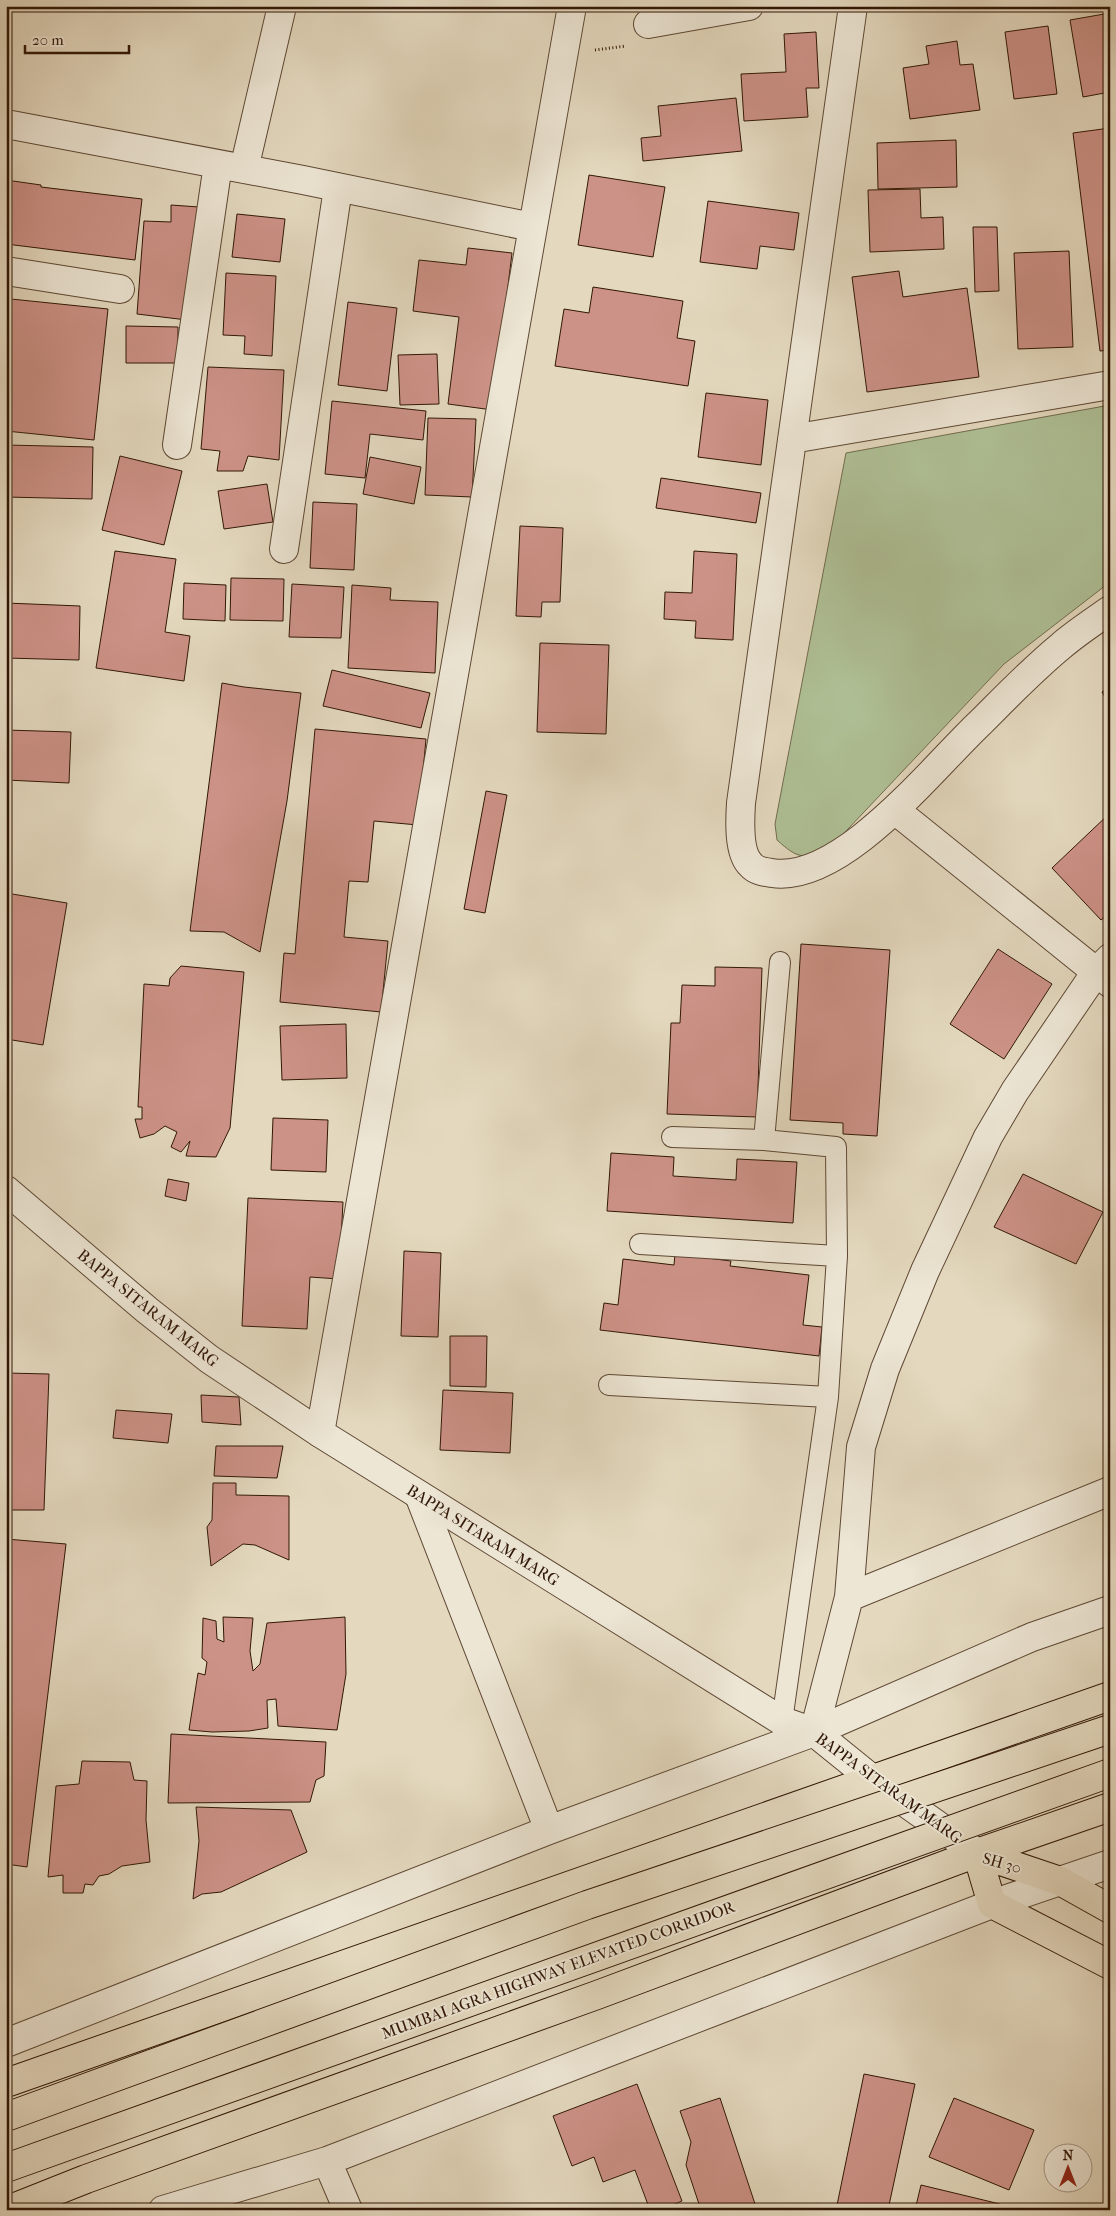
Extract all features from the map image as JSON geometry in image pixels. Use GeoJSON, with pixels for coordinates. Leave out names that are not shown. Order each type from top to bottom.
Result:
{"type":"FeatureCollection","features":[{"type":"Feature","properties":{"kind":"main road"},"geometry":{"type":"LineString","coordinates":[[6,2083],[1110,1696]]}},
{"type":"Feature","properties":{"kind":"main road"},"geometry":{"type":"LineString","coordinates":[[6,2116],[587,1905],[1110,1729]]}},
{"type":"Feature","properties":{"kind":"main road","name":"MUMBAI AGRA HIGHWAY ELEVATED CORRIDOR"},"geometry":{"type":"LineString","coordinates":[[6,2168],[1110,1773]]}},
{"type":"Feature","properties":{"kind":"main road"},"geometry":{"type":"LineString","coordinates":[[8,2210],[86,2179],[596,1995],[977,1853],[1110,1807]]}},
{"type":"Feature","properties":{"kind":"main road","name":"SH 30"},"geometry":{"type":"LineString","coordinates":[[977,1853],[1060,1881],[1110,1909]]}},
{"type":"Feature","properties":{"kind":"main road","name":"SH 30"},"geometry":{"type":"LineString","coordinates":[[977,1853],[992,1904]]}},
{"type":"Feature","properties":{"kind":"main road"},"geometry":{"type":"LineString","coordinates":[[992,1904],[1110,1965]]}},
{"type":"Feature","properties":{"kind":"street"},"geometry":{"type":"LineString","coordinates":[[244,169],[282,6]]}},
{"type":"Feature","properties":{"kind":"street"},"geometry":{"type":"LineString","coordinates":[[320,1433],[572,6]]}},
{"type":"Feature","properties":{"kind":"street"},"geometry":{"type":"LineString","coordinates":[[648,24],[749,6]]}},
{"type":"Feature","properties":{"kind":"street"},"geometry":{"type":"LineString","coordinates":[[853,6],[741,803],[740,830],[750,865],[762,872],[796,874],[834,858],[895,810],[978,724],[1061,645],[1110,610]]}},
{"type":"Feature","properties":{"kind":"street"},"geometry":{"type":"LineString","coordinates":[[6,124],[244,169],[532,227]]}},
{"type":"Feature","properties":{"kind":"street"},"geometry":{"type":"LineString","coordinates":[[177,445],[218,164]]}},
{"type":"Feature","properties":{"kind":"street"},"geometry":{"type":"LineString","coordinates":[[284,548],[338,188]]}},
{"type":"Feature","properties":{"kind":"street"},"geometry":{"type":"LineString","coordinates":[[6,272],[120,289]]}},
{"type":"Feature","properties":{"kind":"street"},"geometry":{"type":"LineString","coordinates":[[792,439],[1110,385]]}},
{"type":"Feature","properties":{"kind":"street"},"geometry":{"type":"LineString","coordinates":[[814,1732],[849,1598],[861,1447],[885,1368],[902,1324],[988,1137],[1015,1091],[1105,971],[895,810]]}},
{"type":"Feature","properties":{"kind":"street","name":"BAPPA SITARAM MARG"},"geometry":{"type":"LineString","coordinates":[[6,1190],[147,1310],[209,1359],[320,1433],[782,1721],[814,1732],[872,1779],[977,1853]]}},
{"type":"Feature","properties":{"kind":"street"},"geometry":{"type":"LineString","coordinates":[[849,1598],[1110,1491]]}},
{"type":"Feature","properties":{"kind":"street"},"geometry":{"type":"LineString","coordinates":[[419,1495],[549,1830]]}},
{"type":"Feature","properties":{"kind":"street"},"geometry":{"type":"LineString","coordinates":[[6,2043],[549,1830],[814,1732],[1032,1637],[1110,1610]]}},
{"type":"Feature","properties":{"kind":"street"},"geometry":{"type":"LineString","coordinates":[[163,2210],[327,2162],[992,1904],[1110,1864]]}},
{"type":"Feature","properties":{"kind":"street"},"geometry":{"type":"LineString","coordinates":[[327,2162],[348,2210]]}},
{"type":"Feature","properties":{"kind":"lane"},"geometry":{"type":"LineString","coordinates":[[764,1140],[780,962]]}},
{"type":"Feature","properties":{"kind":"lane"},"geometry":{"type":"LineString","coordinates":[[672,1137],[764,1140],[836,1146],[837,1256],[828,1397],[782,1721]]}},
{"type":"Feature","properties":{"kind":"lane"},"geometry":{"type":"LineString","coordinates":[[640,1244],[837,1256]]}},
{"type":"Feature","properties":{"kind":"lane"},"geometry":{"type":"LineString","coordinates":[[609,1385],[828,1397]]}},
{"type":"Feature","properties":{"kind":"path"},"geometry":{"type":"LineString","coordinates":[[565,53],[626,46],[641,39],[648,24]]}},
{"type":"Feature","properties":{"kind":"green space"},"geometry":{"type":"Polygon","coordinates":[[[1110,405],[1110,582],[1004,664],[830,848],[807,856],[790,851],[777,840],[775,824],[846,453],[1110,405]]]}},
{"type":"Feature","properties":{"kind":"building"},"geometry":{"type":"Polygon","coordinates":[[[1110,13],[1110,92],[1083,97],[1070,20],[1110,13]]]}},
{"type":"Feature","properties":{"kind":"building"},"geometry":{"type":"Polygon","coordinates":[[[1048,26],[1057,94],[1014,99],[1005,32],[1048,26]]]}},
{"type":"Feature","properties":{"kind":"building"},"geometry":{"type":"Polygon","coordinates":[[[816,32],[819,88],[806,88],[808,117],[744,121],[741,74],[786,72],[784,34],[816,32]]]}},
{"type":"Feature","properties":{"kind":"building"},"geometry":{"type":"Polygon","coordinates":[[[957,41],[960,65],[973,64],[980,110],[910,119],[903,68],[929,64],[926,46],[957,41]]]}},
{"type":"Feature","properties":{"kind":"building"},"geometry":{"type":"Polygon","coordinates":[[[736,98],[742,151],[643,161],[641,138],[661,136],[658,106],[736,98]]]}},
{"type":"Feature","properties":{"kind":"building"},"geometry":{"type":"Polygon","coordinates":[[[1110,128],[1110,350],[1100,351],[1073,133],[1110,128]]]}},
{"type":"Feature","properties":{"kind":"building"},"geometry":{"type":"Polygon","coordinates":[[[956,140],[957,187],[878,189],[877,143],[956,140]]]}},
{"type":"Feature","properties":{"kind":"building"},"geometry":{"type":"Polygon","coordinates":[[[589,175],[665,187],[653,257],[578,245],[589,175]]]}},
{"type":"Feature","properties":{"kind":"building"},"geometry":{"type":"Polygon","coordinates":[[[6,180],[41,185],[41,187],[142,199],[135,260],[6,244],[6,180]]]}},
{"type":"Feature","properties":{"kind":"building"},"geometry":{"type":"Polygon","coordinates":[[[920,189],[921,218],[943,217],[944,249],[870,252],[868,190],[920,189]]]}},
{"type":"Feature","properties":{"kind":"building"},"geometry":{"type":"Polygon","coordinates":[[[708,201],[799,213],[794,250],[760,246],[757,269],[700,262],[708,201]]]}},
{"type":"Feature","properties":{"kind":"building"},"geometry":{"type":"Polygon","coordinates":[[[171,205],[199,207],[187,320],[137,314],[144,221],[171,222],[171,205]]]}},
{"type":"Feature","properties":{"kind":"building"},"geometry":{"type":"Polygon","coordinates":[[[237,214],[285,219],[280,262],[232,257],[237,214]]]}},
{"type":"Feature","properties":{"kind":"building"},"geometry":{"type":"Polygon","coordinates":[[[973,227],[997,227],[999,291],[975,292],[973,227]]]}},
{"type":"Feature","properties":{"kind":"building"},"geometry":{"type":"Polygon","coordinates":[[[468,248],[512,253],[493,410],[448,404],[459,317],[413,311],[419,260],[466,265],[468,248]]]}},
{"type":"Feature","properties":{"kind":"building"},"geometry":{"type":"Polygon","coordinates":[[[1069,251],[1073,347],[1018,349],[1014,253],[1069,251]]]}},
{"type":"Feature","properties":{"kind":"building"},"geometry":{"type":"Polygon","coordinates":[[[899,271],[903,297],[967,288],[979,377],[867,392],[852,277],[899,271]]]}},
{"type":"Feature","properties":{"kind":"building"},"geometry":{"type":"Polygon","coordinates":[[[226,273],[276,276],[272,356],[244,354],[245,336],[223,335],[226,273]]]}},
{"type":"Feature","properties":{"kind":"building"},"geometry":{"type":"Polygon","coordinates":[[[593,287],[683,301],[677,338],[695,341],[688,386],[555,366],[564,309],[589,313],[593,287]]]}},
{"type":"Feature","properties":{"kind":"building"},"geometry":{"type":"Polygon","coordinates":[[[11,299],[108,309],[94,440],[6,431],[6,342],[11,299]]]}},
{"type":"Feature","properties":{"kind":"building"},"geometry":{"type":"Polygon","coordinates":[[[348,302],[397,308],[387,391],[338,385],[348,302]]]}},
{"type":"Feature","properties":{"kind":"building"},"geometry":{"type":"Polygon","coordinates":[[[126,326],[178,327],[178,363],[126,363],[126,326]]]}},
{"type":"Feature","properties":{"kind":"building"},"geometry":{"type":"Polygon","coordinates":[[[437,354],[439,404],[400,405],[398,355],[437,354]]]}},
{"type":"Feature","properties":{"kind":"building"},"geometry":{"type":"Polygon","coordinates":[[[208,367],[284,370],[279,460],[248,456],[243,471],[217,471],[220,451],[201,449],[208,367]]]}},
{"type":"Feature","properties":{"kind":"building"},"geometry":{"type":"Polygon","coordinates":[[[706,393],[768,400],[761,465],[698,457],[706,393]]]}},
{"type":"Feature","properties":{"kind":"building"},"geometry":{"type":"Polygon","coordinates":[[[332,401],[426,411],[423,440],[370,434],[365,478],[325,474],[332,401]]]}},
{"type":"Feature","properties":{"kind":"building"},"geometry":{"type":"Polygon","coordinates":[[[428,418],[476,419],[472,497],[425,495],[428,418]]]}},
{"type":"Feature","properties":{"kind":"building"},"geometry":{"type":"Polygon","coordinates":[[[6,445],[93,447],[92,499],[6,497],[6,445]]]}},
{"type":"Feature","properties":{"kind":"building"},"geometry":{"type":"Polygon","coordinates":[[[120,456],[182,471],[164,545],[102,530],[120,456]]]}},
{"type":"Feature","properties":{"kind":"building"},"geometry":{"type":"Polygon","coordinates":[[[370,457],[421,467],[414,504],[363,494],[370,457]]]}},
{"type":"Feature","properties":{"kind":"building"},"geometry":{"type":"Polygon","coordinates":[[[661,478],[761,493],[756,523],[656,508],[661,478]]]}},
{"type":"Feature","properties":{"kind":"building"},"geometry":{"type":"Polygon","coordinates":[[[267,484],[273,522],[224,529],[218,491],[267,484]]]}},
{"type":"Feature","properties":{"kind":"building"},"geometry":{"type":"Polygon","coordinates":[[[313,502],[357,504],[354,570],[310,568],[313,502]]]}},
{"type":"Feature","properties":{"kind":"building"},"geometry":{"type":"Polygon","coordinates":[[[520,526],[563,528],[560,602],[542,602],[541,617],[516,616],[520,526]]]}},
{"type":"Feature","properties":{"kind":"building"},"geometry":{"type":"Polygon","coordinates":[[[115,551],[176,559],[165,632],[190,636],[184,681],[96,668],[115,551]]]}},
{"type":"Feature","properties":{"kind":"building"},"geometry":{"type":"Polygon","coordinates":[[[694,551],[737,554],[733,640],[695,638],[696,621],[664,619],[665,592],[692,593],[694,551]]]}},
{"type":"Feature","properties":{"kind":"building"},"geometry":{"type":"Polygon","coordinates":[[[231,578],[284,579],[283,621],[230,620],[231,578]]]}},
{"type":"Feature","properties":{"kind":"building"},"geometry":{"type":"Polygon","coordinates":[[[184,583],[226,585],[225,621],[183,619],[184,583]]]}},
{"type":"Feature","properties":{"kind":"building"},"geometry":{"type":"Polygon","coordinates":[[[292,584],[344,587],[341,638],[289,637],[292,584]]]}},
{"type":"Feature","properties":{"kind":"building"},"geometry":{"type":"Polygon","coordinates":[[[352,585],[391,588],[390,600],[438,602],[435,673],[348,668],[352,585]]]}},
{"type":"Feature","properties":{"kind":"building"},"geometry":{"type":"Polygon","coordinates":[[[6,603],[80,606],[79,660],[6,658],[6,603]]]}},
{"type":"Feature","properties":{"kind":"building"},"geometry":{"type":"Polygon","coordinates":[[[540,643],[609,645],[606,734],[537,732],[540,643]]]}},
{"type":"Feature","properties":{"kind":"building"},"geometry":{"type":"Polygon","coordinates":[[[332,670],[430,693],[421,728],[323,706],[332,670]]]}},
{"type":"Feature","properties":{"kind":"building"},"geometry":{"type":"Polygon","coordinates":[[[222,683],[301,693],[287,801],[260,952],[224,932],[190,931],[222,683]]]}},
{"type":"Feature","properties":{"kind":"building"},"geometry":{"type":"Polygon","coordinates":[[[1110,687],[1110,706],[1102,692],[1110,687]]]}},
{"type":"Feature","properties":{"kind":"building"},"geometry":{"type":"Polygon","coordinates":[[[315,729],[426,739],[418,825],[374,821],[368,882],[349,881],[344,937],[388,941],[381,1012],[280,1002],[284,953],[295,954],[315,729]]]}},
{"type":"Feature","properties":{"kind":"building"},"geometry":{"type":"Polygon","coordinates":[[[6,730],[71,732],[69,783],[6,780],[6,730]]]}},
{"type":"Feature","properties":{"kind":"building"},"geometry":{"type":"Polygon","coordinates":[[[486,791],[507,795],[485,913],[464,909],[486,791]]]}},
{"type":"Feature","properties":{"kind":"building"},"geometry":{"type":"Polygon","coordinates":[[[1110,813],[1110,913],[1101,920],[1052,868],[1110,813]]]}},
{"type":"Feature","properties":{"kind":"building"},"geometry":{"type":"Polygon","coordinates":[[[6,893],[67,903],[43,1045],[6,1039],[6,893]]]}},
{"type":"Feature","properties":{"kind":"building"},"geometry":{"type":"Polygon","coordinates":[[[801,944],[890,950],[877,1136],[843,1134],[843,1123],[790,1120],[801,944]]]}},
{"type":"Feature","properties":{"kind":"building"},"geometry":{"type":"Polygon","coordinates":[[[998,949],[1052,984],[1004,1059],[950,1024],[998,949]]]}},
{"type":"Feature","properties":{"kind":"building"},"geometry":{"type":"Polygon","coordinates":[[[181,966],[244,972],[230,1128],[216,1157],[186,1156],[190,1141],[181,1152],[171,1147],[177,1132],[165,1126],[154,1134],[140,1138],[135,1119],[142,1119],[142,1107],[138,1107],[144,984],[169,986],[170,978],[181,966]]]}},
{"type":"Feature","properties":{"kind":"building"},"geometry":{"type":"Polygon","coordinates":[[[715,967],[762,968],[757,1117],[667,1114],[671,1023],[680,1023],[682,985],[715,986],[715,967]]]}},
{"type":"Feature","properties":{"kind":"building"},"geometry":{"type":"Polygon","coordinates":[[[346,1024],[347,1078],[282,1080],[280,1026],[346,1024]]]}},
{"type":"Feature","properties":{"kind":"building"},"geometry":{"type":"Polygon","coordinates":[[[273,1118],[328,1120],[326,1172],[271,1170],[273,1118]]]}},
{"type":"Feature","properties":{"kind":"building"},"geometry":{"type":"Polygon","coordinates":[[[611,1153],[674,1157],[673,1176],[736,1180],[737,1159],[797,1162],[793,1223],[607,1211],[611,1153]]]}},
{"type":"Feature","properties":{"kind":"building"},"geometry":{"type":"Polygon","coordinates":[[[1023,1174],[1103,1212],[1076,1264],[994,1227],[1023,1174]]]}},
{"type":"Feature","properties":{"kind":"building"},"geometry":{"type":"Polygon","coordinates":[[[168,1179],[189,1183],[186,1201],[165,1196],[168,1179]]]}},
{"type":"Feature","properties":{"kind":"building"},"geometry":{"type":"Polygon","coordinates":[[[248,1198],[343,1202],[339,1279],[310,1277],[307,1329],[242,1326],[248,1198]]]}},
{"type":"Feature","properties":{"kind":"building"},"geometry":{"type":"Polygon","coordinates":[[[404,1251],[441,1253],[438,1337],[401,1336],[404,1251]]]}},
{"type":"Feature","properties":{"kind":"building"},"geometry":{"type":"Polygon","coordinates":[[[675,1254],[731,1261],[730,1266],[809,1275],[803,1325],[822,1327],[819,1356],[600,1330],[604,1303],[618,1305],[623,1259],[674,1265],[675,1254]]]}},
{"type":"Feature","properties":{"kind":"building"},"geometry":{"type":"Polygon","coordinates":[[[450,1336],[487,1336],[486,1387],[450,1386],[450,1336]]]}},
{"type":"Feature","properties":{"kind":"building"},"geometry":{"type":"Polygon","coordinates":[[[6,1373],[49,1374],[44,1510],[6,1510],[6,1373]]]}},
{"type":"Feature","properties":{"kind":"building"},"geometry":{"type":"Polygon","coordinates":[[[443,1390],[513,1393],[510,1453],[440,1450],[443,1390]]]}},
{"type":"Feature","properties":{"kind":"building"},"geometry":{"type":"Polygon","coordinates":[[[201,1395],[239,1397],[241,1425],[202,1422],[201,1395]]]}},
{"type":"Feature","properties":{"kind":"building"},"geometry":{"type":"Polygon","coordinates":[[[116,1410],[172,1414],[168,1443],[113,1438],[116,1410]]]}},
{"type":"Feature","properties":{"kind":"building"},"geometry":{"type":"Polygon","coordinates":[[[216,1446],[283,1446],[277,1478],[214,1476],[216,1446]]]}},
{"type":"Feature","properties":{"kind":"building"},"geometry":{"type":"Polygon","coordinates":[[[213,1483],[236,1483],[236,1495],[289,1496],[289,1560],[255,1545],[243,1544],[211,1566],[207,1527],[212,1520],[213,1483]]]}},
{"type":"Feature","properties":{"kind":"building"},"geometry":{"type":"Polygon","coordinates":[[[6,1539],[66,1544],[27,1867],[6,1864],[6,1539]]]}},
{"type":"Feature","properties":{"kind":"building"},"geometry":{"type":"Polygon","coordinates":[[[223,1617],[253,1618],[250,1651],[253,1671],[260,1664],[267,1623],[345,1617],[346,1674],[337,1730],[278,1726],[276,1699],[267,1700],[268,1728],[249,1731],[212,1732],[189,1730],[198,1673],[205,1675],[207,1662],[202,1658],[203,1618],[216,1621],[217,1639],[224,1642],[223,1617]]]}},
{"type":"Feature","properties":{"kind":"building"},"geometry":{"type":"Polygon","coordinates":[[[171,1734],[326,1742],[324,1776],[316,1780],[310,1802],[168,1803],[171,1734]]]}},
{"type":"Feature","properties":{"kind":"building"},"geometry":{"type":"Polygon","coordinates":[[[82,1761],[130,1762],[134,1780],[147,1781],[146,1820],[150,1862],[122,1866],[109,1874],[99,1876],[93,1885],[85,1884],[83,1893],[63,1893],[63,1875],[48,1877],[56,1786],[79,1784],[82,1761]]]}},
{"type":"Feature","properties":{"kind":"building"},"geometry":{"type":"Polygon","coordinates":[[[196,1807],[291,1810],[307,1852],[221,1892],[202,1894],[193,1899],[199,1841],[196,1807]]]}},
{"type":"Feature","properties":{"kind":"building"},"geometry":{"type":"Polygon","coordinates":[[[864,2074],[915,2084],[888,2210],[836,2210],[864,2074]]]}},
{"type":"Feature","properties":{"kind":"building"},"geometry":{"type":"Polygon","coordinates":[[[637,2084],[682,2201],[661,2210],[650,2210],[635,2170],[603,2182],[594,2157],[572,2166],[553,2116],[637,2084]]]}},
{"type":"Feature","properties":{"kind":"building"},"geometry":{"type":"Polygon","coordinates":[[[720,2098],[757,2210],[701,2210],[686,2165],[691,2142],[680,2111],[720,2098]]]}},
{"type":"Feature","properties":{"kind":"building"},"geometry":{"type":"Polygon","coordinates":[[[954,2098],[1034,2130],[1009,2190],[929,2157],[954,2098]]]}},
{"type":"Feature","properties":{"kind":"building"},"geometry":{"type":"Polygon","coordinates":[[[921,2185],[1000,2204],[998,2210],[915,2210],[921,2185]]]}}]}
